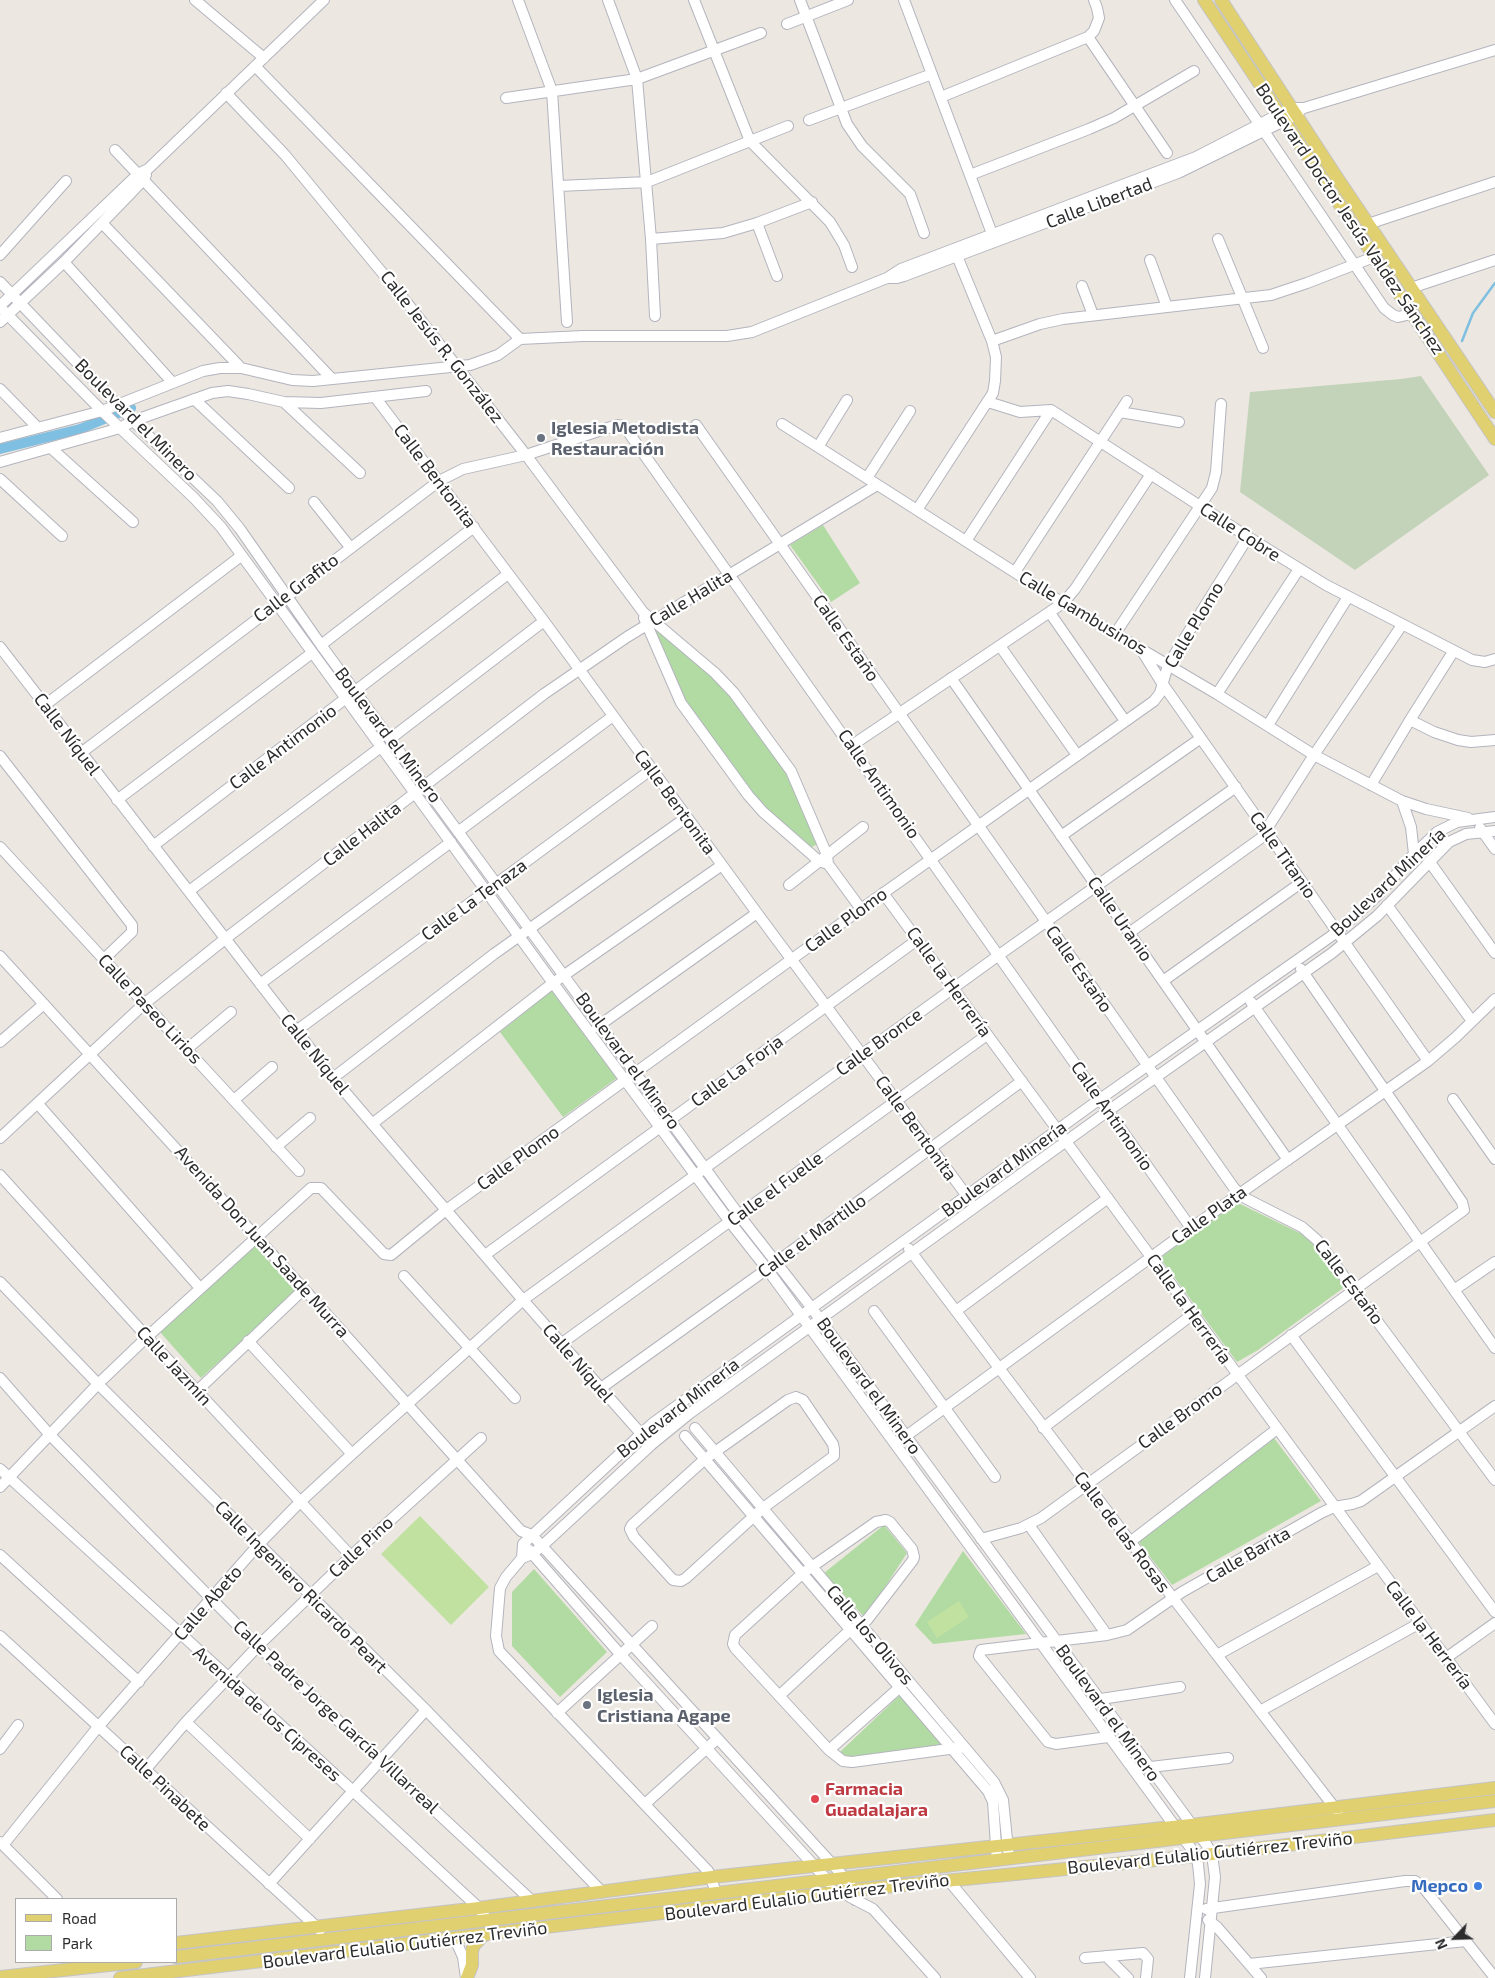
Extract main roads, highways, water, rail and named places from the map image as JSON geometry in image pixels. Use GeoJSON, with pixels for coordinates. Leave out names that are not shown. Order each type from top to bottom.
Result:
{"type":"FeatureCollection","features":[{"type":"Feature","properties":{"kind":"main road","name":"Boulevard Doctor Jesús Valdez Sánchez"},"geometry":{"type":"LineString","coordinates":[[1204,0],[1291,113],[1495,412]]}},
{"type":"Feature","properties":{"kind":"main road","name":"Boulevard Doctor Jesús Valdez Sánchez"},"geometry":{"type":"LineString","coordinates":[[1221,0],[1291,113],[1374,257],[1495,439]]}},
{"type":"Feature","properties":{"kind":"main road","name":"Boulevard Eulalio Gutiérrez Treviño"},"geometry":{"type":"LineString","coordinates":[[178,1943],[479,1908],[712,1877],[1174,1827],[1495,1788]]}},
{"type":"Feature","properties":{"kind":"main road","name":"Boulevard Eulalio Gutiérrez Treviño"},"geometry":{"type":"LineString","coordinates":[[178,1957],[1495,1801]]}},
{"type":"Feature","properties":{"kind":"main road","name":"Boulevard Eulalio Gutiérrez Treviño"},"geometry":{"type":"LineString","coordinates":[[120,1978],[840,1892],[855,1895],[949,1881],[1196,1856],[1495,1820]]}},
{"type":"Feature","properties":{"kind":"main road"},"geometry":{"type":"LineString","coordinates":[[421,1928],[445,1932],[455,1939]]}},
{"type":"Feature","properties":{"kind":"main road"},"geometry":{"type":"LineString","coordinates":[[467,1978],[472,1965],[474,1945],[483,1936]]}},
{"type":"Feature","properties":{"kind":"main road"},"geometry":{"type":"LineString","coordinates":[[0,1977],[67,1965],[120,1963]]}},
{"type":"Feature","properties":{"kind":"waterway"},"geometry":{"type":"LineString","coordinates":[[1462,341],[1473,313],[1495,283]]}},
{"type":"Feature","properties":{"kind":"waterway"},"geometry":{"type":"LineString","coordinates":[[0,449],[80,429],[131,408]]}},
{"type":"Feature","properties":{"kind":"place","name":"Iglesia Metodista Restauración"},"geometry":{"type":"Point","coordinates":[541,438]}},
{"type":"Feature","properties":{"kind":"place","name":"Iglesia Cristiana Agape"},"geometry":{"type":"Point","coordinates":[587,1705]}},
{"type":"Feature","properties":{"kind":"place","name":"Farmacia Guadalajara"},"geometry":{"type":"Point","coordinates":[815,1799]}},
{"type":"Feature","properties":{"kind":"place","name":"Mepco"},"geometry":{"type":"Point","coordinates":[1478,1886]}}]}
